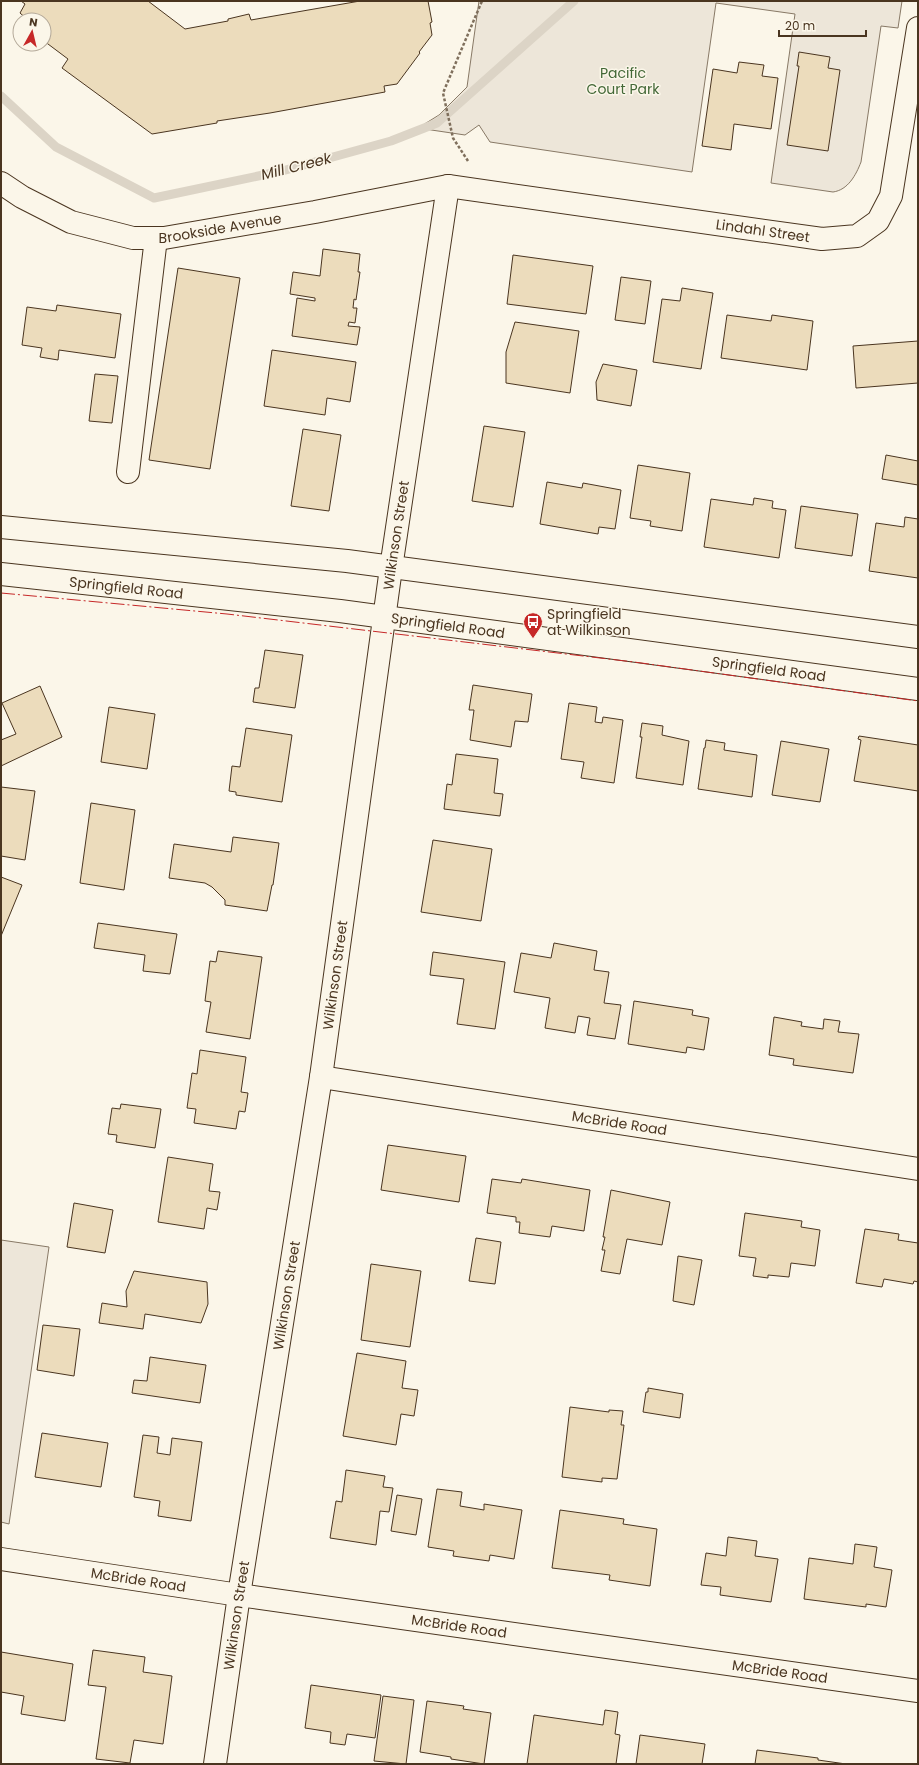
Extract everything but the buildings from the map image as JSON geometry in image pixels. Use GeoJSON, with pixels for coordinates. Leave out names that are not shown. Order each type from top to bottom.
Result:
{"type":"FeatureCollection","features":[{"type":"Feature","properties":{"kind":"street","name":"Lindahl Street"},"geometry":{"type":"LineString","coordinates":[[448,186],[822,239],[857,236],[878,222],[891,196],[918,28]]}},
{"type":"Feature","properties":{"kind":"street","name":"Brookside Avenue"},"geometry":{"type":"LineString","coordinates":[[1,183],[22,197],[71,222],[132,238],[172,237],[314,212],[448,186]]}},
{"type":"Feature","properties":{"kind":"street","name":"Wilkinson Street"},"geometry":{"type":"LineString","coordinates":[[215,1764],[239,1595],[321,1077],[391,568],[448,186]]}},
{"type":"Feature","properties":{"kind":"street"},"geometry":{"type":"LineString","coordinates":[[128,472],[156,238]]}},
{"type":"Feature","properties":{"kind":"street"},"geometry":{"type":"LineString","coordinates":[[1,526],[347,561],[918,637]]}},
{"type":"Feature","properties":{"kind":"street","name":"Springfield Road"},"geometry":{"type":"LineString","coordinates":[[1,574],[385,617],[918,689]]}},
{"type":"Feature","properties":{"kind":"street","name":"McBride Road"},"geometry":{"type":"LineString","coordinates":[[321,1077],[918,1169]]}},
{"type":"Feature","properties":{"kind":"street","name":"McBride Road"},"geometry":{"type":"LineString","coordinates":[[1,1559],[239,1595],[918,1691]]}},
{"type":"Feature","properties":{"kind":"path"},"geometry":{"type":"LineString","coordinates":[[453,138],[443,93],[482,1]]}},
{"type":"Feature","properties":{"kind":"green space","name":"Pacific Court Park"},"geometry":{"type":"Polygon","coordinates":[[[479,1],[902,1],[898,28],[881,26],[861,162],[851,181],[843,188],[833,192],[771,183],[795,14],[716,3],[692,172],[490,142],[479,125],[465,135],[418,128],[439,115],[467,87],[479,1]]]}},
{"type":"Feature","properties":{"kind":"green space"},"geometry":{"type":"Polygon","coordinates":[[[1,1240],[49,1247],[9,1524],[1,1522],[1,1240]]]}},
{"type":"Feature","properties":{"kind":"waterway","name":"Mill Creek"},"geometry":{"type":"LineString","coordinates":[[1,96],[56,147],[154,198],[282,171],[391,141],[437,123],[574,1]]}},
{"type":"Feature","properties":{"kind":"power"},"geometry":{"type":"LineString","coordinates":[[1,593],[227,614],[634,662],[918,701]]}},
{"type":"Feature","properties":{"kind":"place","name":"Springfield at Wilkinson"},"geometry":{"type":"Point","coordinates":[533,639]}}]}
